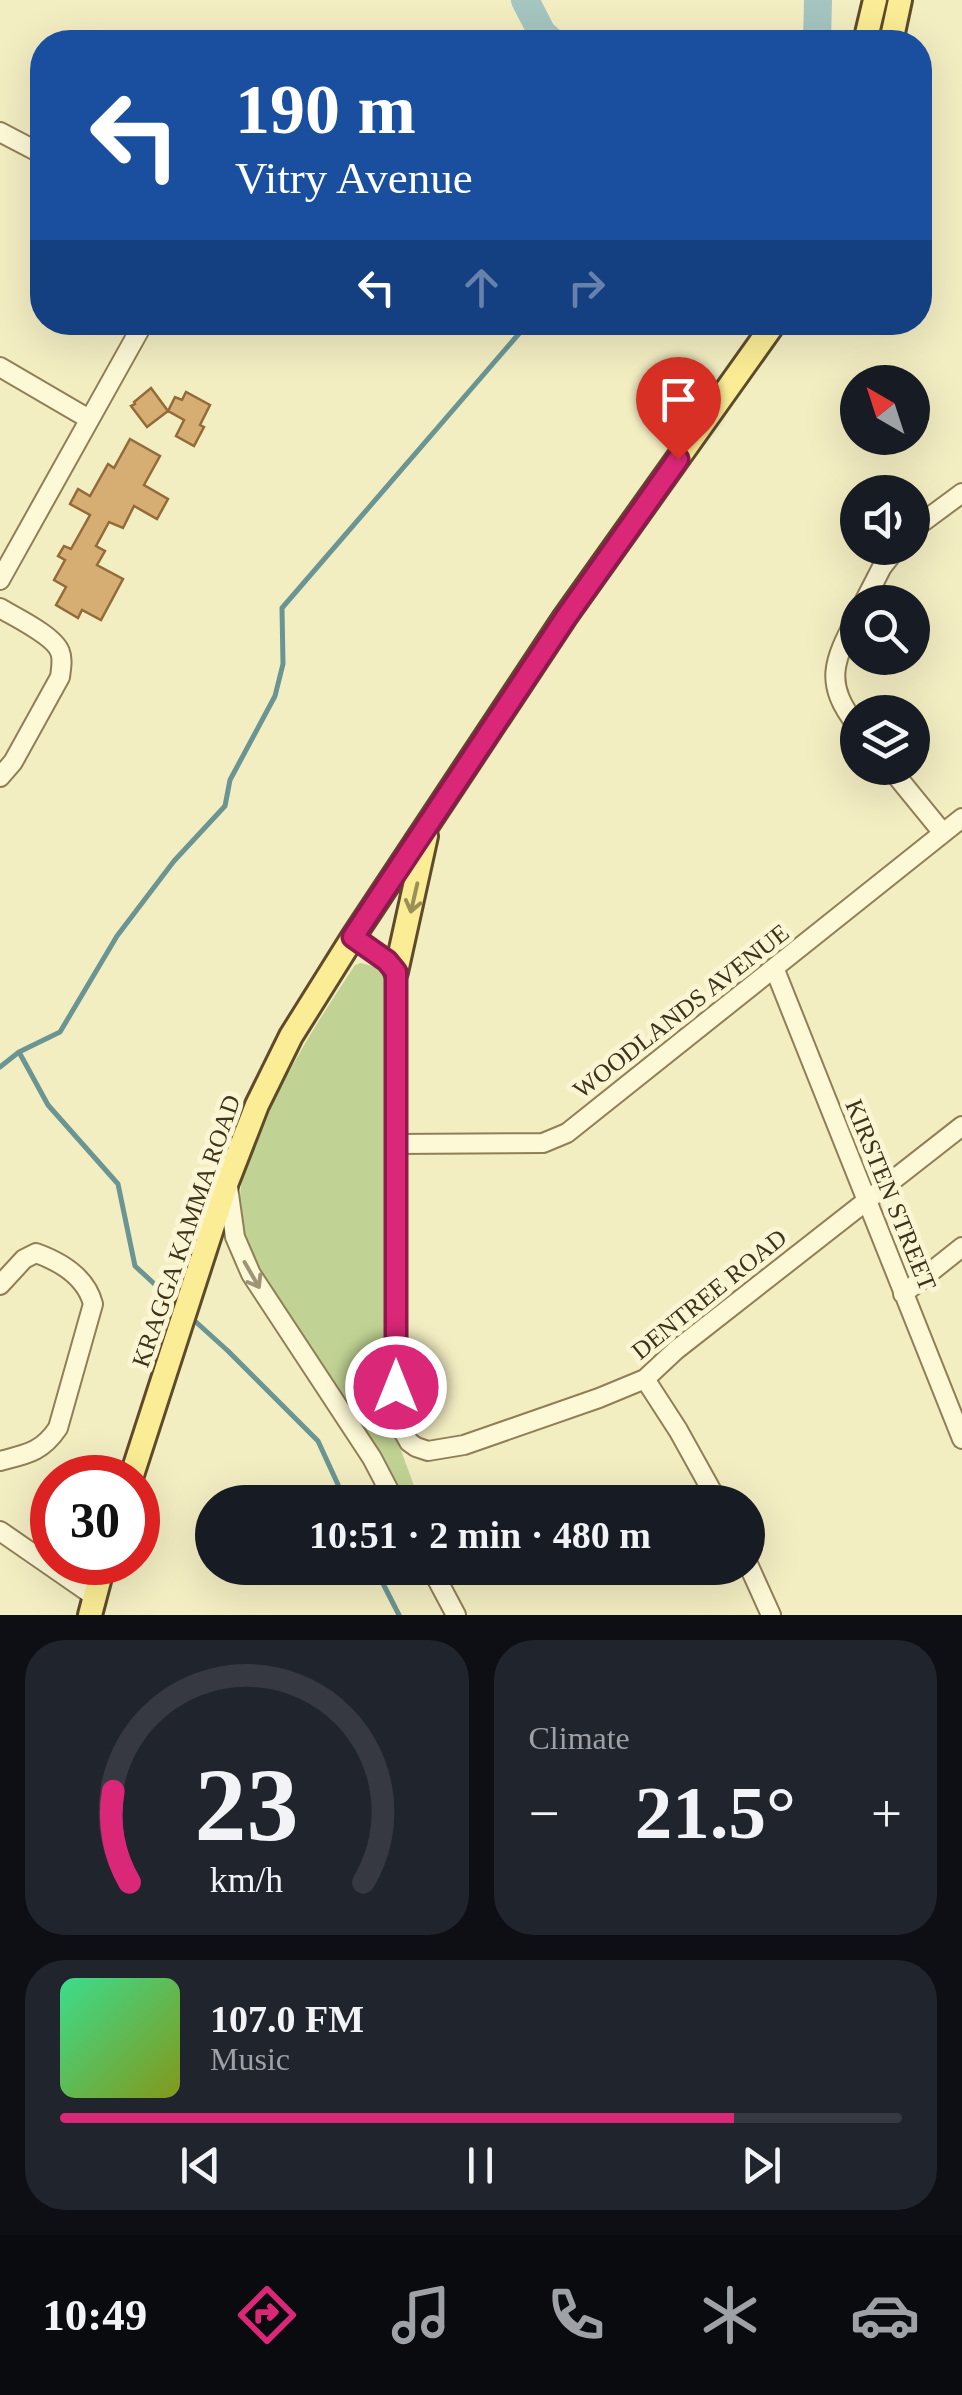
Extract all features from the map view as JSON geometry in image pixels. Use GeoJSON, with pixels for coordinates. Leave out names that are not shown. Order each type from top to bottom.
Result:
{"type":"FeatureCollection","features":[{"type":"Feature","properties":{"kind":"main road"},"geometry":{"type":"LineString","coordinates":[[868,30],[874,0]]}},
{"type":"Feature","properties":{"kind":"main road"},"geometry":{"type":"LineString","coordinates":[[893,30],[900,0]]}},
{"type":"Feature","properties":{"kind":"main road","name":"KRAGGA KAMMA ROAD"},"geometry":{"type":"LineString","coordinates":[[745,364],[758,335]]}},
{"type":"Feature","properties":{"kind":"main road","name":"KRAGGA KAMMA ROAD"},"geometry":{"type":"LineString","coordinates":[[138,1455],[227,1182],[273,1069],[353,937],[566,617],[766,335]]}},
{"type":"Feature","properties":{"kind":"main road"},"geometry":{"type":"LineString","coordinates":[[396,972],[429,823]]}},
{"type":"Feature","properties":{"kind":"street"},"geometry":{"type":"LineString","coordinates":[[0,132],[30,148]]}},
{"type":"Feature","properties":{"kind":"street"},"geometry":{"type":"LineString","coordinates":[[0,580],[137,335]]}},
{"type":"Feature","properties":{"kind":"street"},"geometry":{"type":"LineString","coordinates":[[0,367],[89,419]]}},
{"type":"Feature","properties":{"kind":"street"},"geometry":{"type":"LineString","coordinates":[[930,517],[962,494]]}},
{"type":"Feature","properties":{"kind":"street"},"geometry":{"type":"LineString","coordinates":[[0,608],[54,641],[61,653],[60,677],[0,777]]}},
{"type":"Feature","properties":{"kind":"street"},"geometry":{"type":"LineString","coordinates":[[840,652],[833,676],[840,700]]}},
{"type":"Feature","properties":{"kind":"street"},"geometry":{"type":"LineString","coordinates":[[904,785],[943,833]]}},
{"type":"Feature","properties":{"kind":"street","name":"WOODLANDS AVENUE"},"geometry":{"type":"LineString","coordinates":[[395,1144],[555,1140],[594,1113],[962,818]]}},
{"type":"Feature","properties":{"kind":"street"},"geometry":{"type":"LineString","coordinates":[[353,937],[396,972],[395,1144]]}},
{"type":"Feature","properties":{"kind":"street","name":"KIRSTEN STREET"},"geometry":{"type":"LineString","coordinates":[[774,970],[962,1438]]}},
{"type":"Feature","properties":{"kind":"street","name":"DENTREE ROAD"},"geometry":{"type":"LineString","coordinates":[[395,1144],[396,1387],[404,1433],[416,1447],[428,1450],[464,1444],[646,1379],[676,1350],[962,1126]]}},
{"type":"Feature","properties":{"kind":"street"},"geometry":{"type":"LineString","coordinates":[[227,1182],[235,1238],[246,1264],[387,1485]]}},
{"type":"Feature","properties":{"kind":"street"},"geometry":{"type":"LineString","coordinates":[[903,1294],[962,1246]]}},
{"type":"Feature","properties":{"kind":"street"},"geometry":{"type":"LineString","coordinates":[[0,1286],[24,1258],[36,1253],[58,1262],[78,1278],[86,1286],[92,1304],[58,1428],[39,1449],[0,1461]]}},
{"type":"Feature","properties":{"kind":"street"},"geometry":{"type":"LineString","coordinates":[[646,1379],[708,1485]]}},
{"type":"Feature","properties":{"kind":"street"},"geometry":{"type":"LineString","coordinates":[[0,1531],[92,1606]]}},
{"type":"Feature","properties":{"kind":"street"},"geometry":{"type":"LineString","coordinates":[[439,1585],[456,1615]]}},
{"type":"Feature","properties":{"kind":"street"},"geometry":{"type":"LineString","coordinates":[[757,1585],[771,1615]]}},
{"type":"Feature","properties":{"kind":"green space"},"geometry":{"type":"Polygon","coordinates":[[[355,965],[380,968],[388,979],[386,1381],[389,1417],[414,1485],[395,1485],[252,1262],[242,1224],[242,1180],[267,1118],[314,1029],[355,965]]]}},
{"type":"Feature","properties":{"kind":"building"},"geometry":{"type":"Polygon","coordinates":[[[151,388],[168,411],[147,427],[131,406],[151,388]]]}},
{"type":"Feature","properties":{"kind":"building"},"geometry":{"type":"Polygon","coordinates":[[[186,392],[210,405],[194,446],[176,436],[184,420],[168,411],[175,397],[182,400],[186,392]]]}},
{"type":"Feature","properties":{"kind":"building"},"geometry":{"type":"Polygon","coordinates":[[[130,439],[160,456],[144,485],[168,499],[157,519],[134,506],[123,528],[109,522],[96,546],[105,551],[97,565],[123,579],[101,620],[82,610],[78,618],[56,605],[66,587],[54,580],[65,560],[58,556],[64,546],[71,549],[90,515],[70,504],[78,489],[90,496],[108,464],[114,468],[130,439]]]}},
{"type":"Feature","properties":{"kind":"waterway"},"geometry":{"type":"LineString","coordinates":[[525,0],[540,30]]}},
{"type":"Feature","properties":{"kind":"waterway"},"geometry":{"type":"LineString","coordinates":[[817,30],[818,0]]}},
{"type":"Feature","properties":{"kind":"waterway"},"geometry":{"type":"LineString","coordinates":[[0,1067],[19,1052],[60,1032],[117,936],[174,861],[225,806],[230,780],[275,696],[283,664],[282,608],[518,335]]}},
{"type":"Feature","properties":{"kind":"waterway"},"geometry":{"type":"LineString","coordinates":[[19,1052],[48,1105],[118,1184],[135,1266],[175,1303]]}},
{"type":"Feature","properties":{"kind":"waterway"},"geometry":{"type":"LineString","coordinates":[[196,1322],[318,1441],[338,1485]]}},
{"type":"Feature","properties":{"kind":"waterway"},"geometry":{"type":"LineString","coordinates":[[384,1585],[399,1615]]}},
{"type":"Feature","properties":{"kind":"route"},"geometry":{"type":"LineString","coordinates":[[396,1387],[396,972],[353,937],[566,617],[678,459]]}}]}
